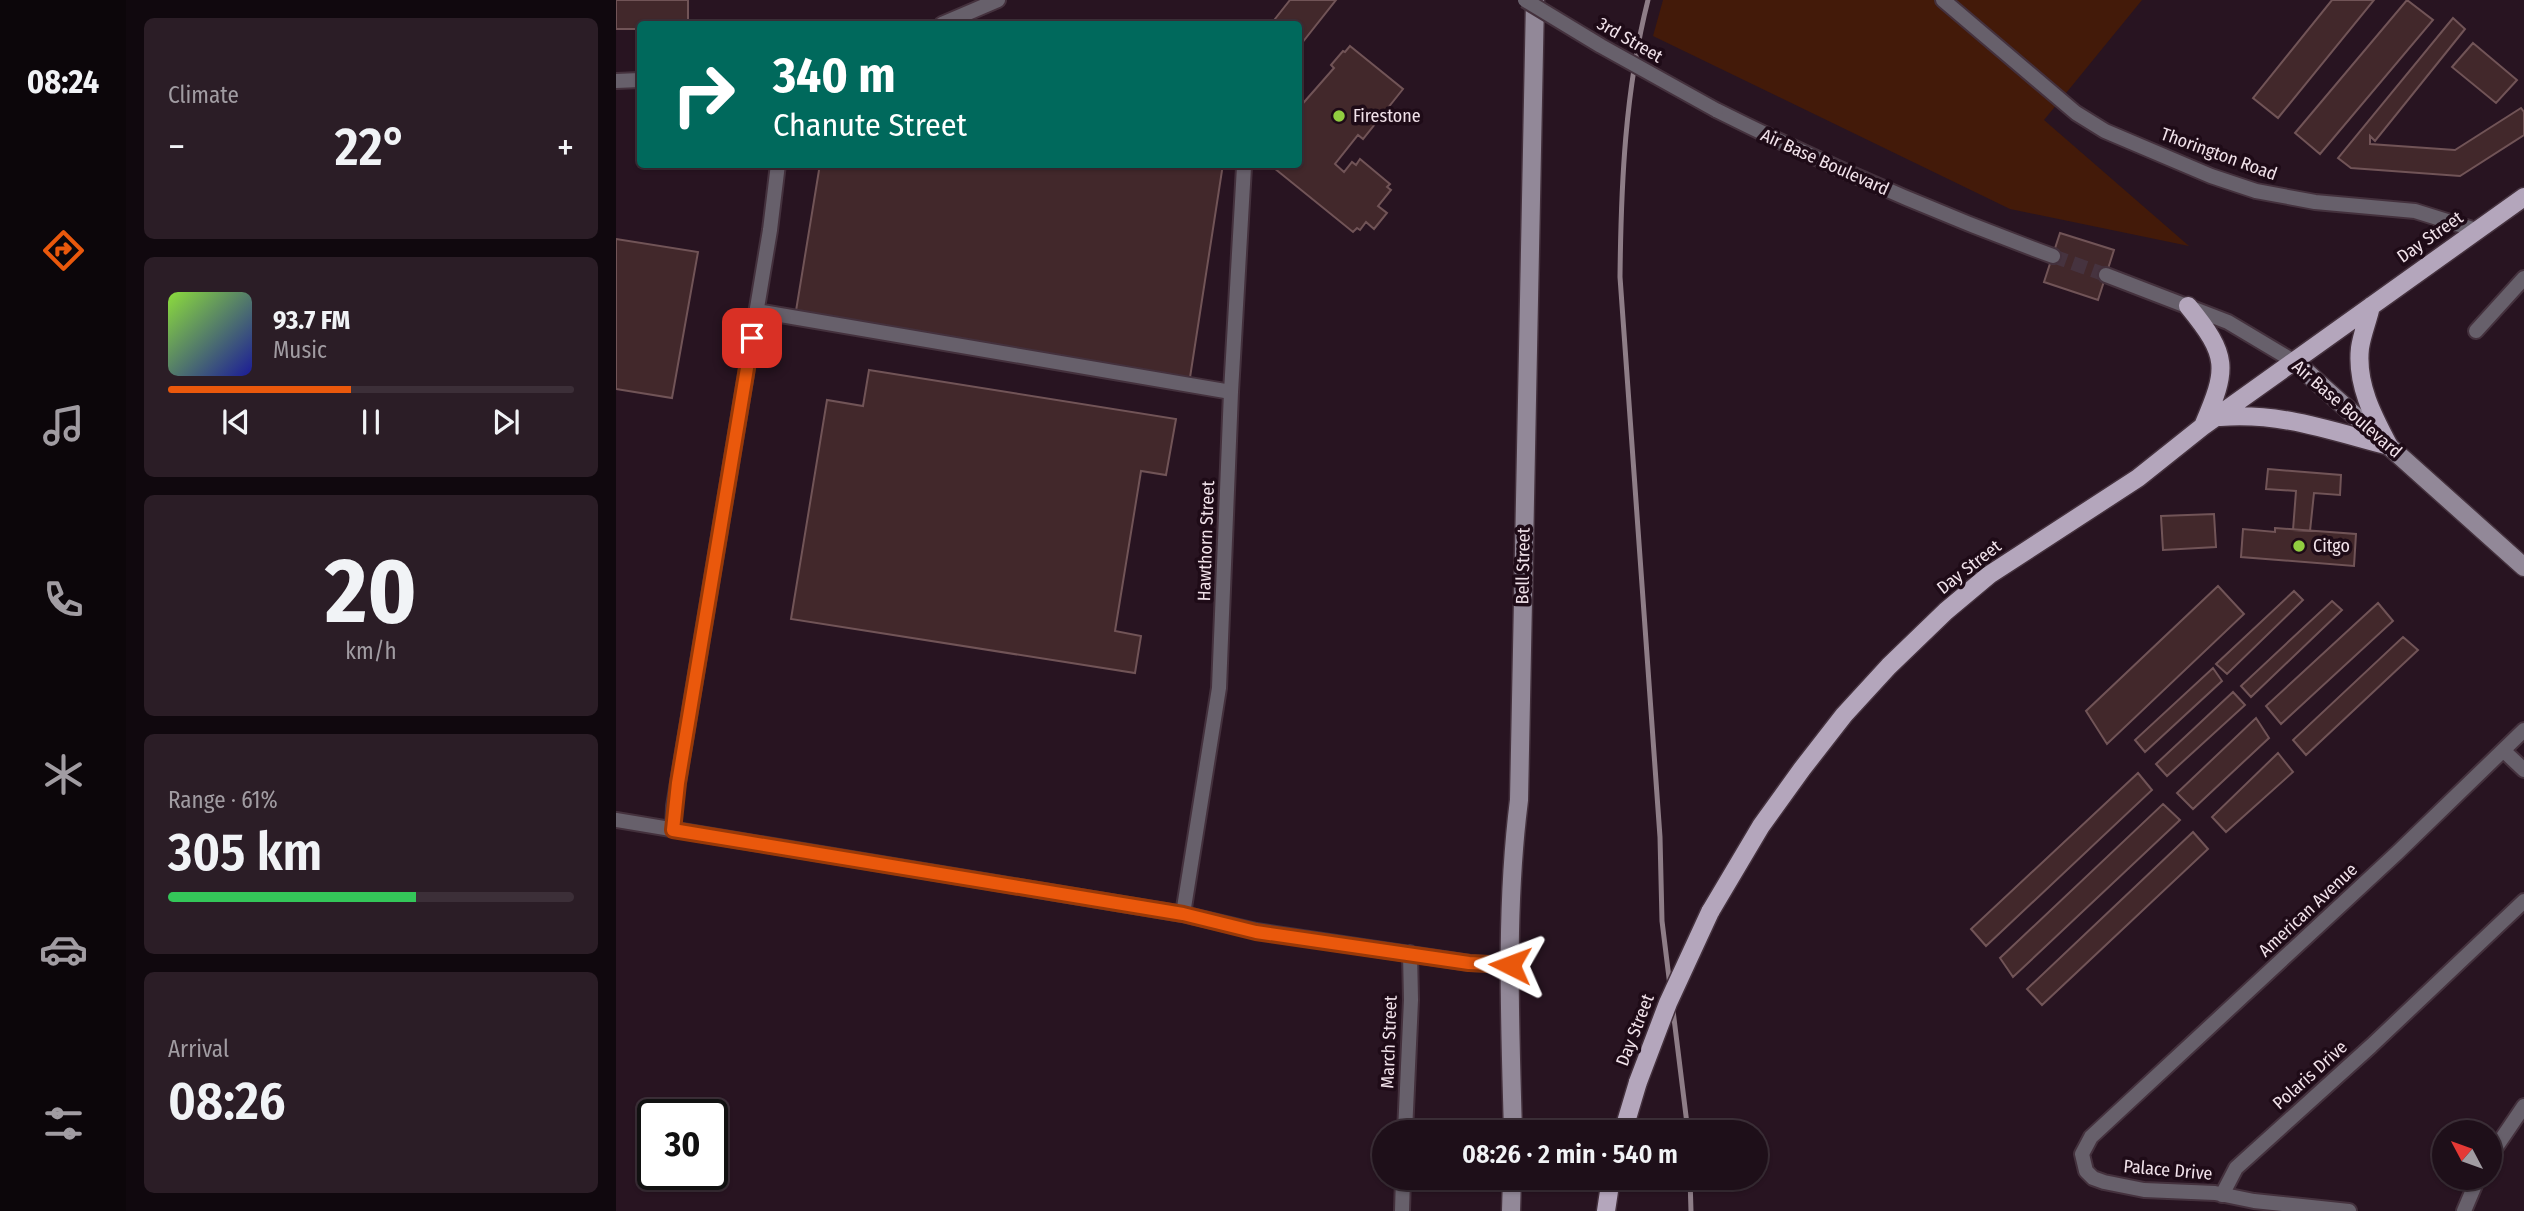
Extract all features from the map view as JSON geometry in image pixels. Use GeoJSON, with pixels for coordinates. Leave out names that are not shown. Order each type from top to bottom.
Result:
{"type":"FeatureCollection","features":[{"type":"Feature","properties":{"kind":"main road","name":"Bell Street"},"geometry":{"type":"LineString","coordinates":[[1513,1120],[1509,1002],[1514,842],[1519,800],[1535,0]]}},
{"type":"Feature","properties":{"kind":"main road","name":"Day Street"},"geometry":{"type":"LineString","coordinates":[[1627,1120],[1668,1003],[1710,912],[1761,826],[1802,769],[1844,715],[1889,666],[1946,611],[1989,575],[2138,478],[2209,422],[2524,197]]}},
{"type":"Feature","properties":{"kind":"main road"},"geometry":{"type":"LineString","coordinates":[[2188,306],[2211,334],[2220,356],[2221,378],[2209,422],[2251,414],[2307,423],[2389,446]]}},
{"type":"Feature","properties":{"kind":"main road"},"geometry":{"type":"LineString","coordinates":[[2371,306],[2360,347],[2360,373],[2369,408],[2389,446]]}},
{"type":"Feature","properties":{"kind":"main road","name":"Air Base Boulevard"},"geometry":{"type":"LineString","coordinates":[[2295,362],[2524,567]]}},
{"type":"Feature","properties":{"kind":"main road"},"geometry":{"type":"LineString","coordinates":[[1606,1211],[1610,1190]]}},
{"type":"Feature","properties":{"kind":"street"},"geometry":{"type":"LineString","coordinates":[[949,21],[998,0]]}},
{"type":"Feature","properties":{"kind":"street","name":"3rd Street"},"geometry":{"type":"LineString","coordinates":[[1525,0],[1716,110]]}},
{"type":"Feature","properties":{"kind":"street","name":"Thorington Road"},"geometry":{"type":"LineString","coordinates":[[1943,0],[2076,113],[2105,131],[2211,176],[2256,191],[2281,197],[2426,213],[2476,230]]}},
{"type":"Feature","properties":{"kind":"street"},"geometry":{"type":"LineString","coordinates":[[616,80],[637,80]]}},
{"type":"Feature","properties":{"kind":"street","name":"Air Base Boulevard"},"geometry":{"type":"LineString","coordinates":[[1716,110],[1791,148],[1872,184],[2053,256]]}},
{"type":"Feature","properties":{"kind":"street"},"geometry":{"type":"LineString","coordinates":[[673,830],[678,780],[757,311],[777,168]]}},
{"type":"Feature","properties":{"kind":"street","name":"Hawthorn Street"},"geometry":{"type":"LineString","coordinates":[[1183,914],[1219,688],[1231,392],[1244,168]]}},
{"type":"Feature","properties":{"kind":"street","name":"Air Base Boulevard"},"geometry":{"type":"LineString","coordinates":[[2106,275],[2228,322],[2295,362]]}},
{"type":"Feature","properties":{"kind":"street"},"geometry":{"type":"LineString","coordinates":[[2476,331],[2524,278]]}},
{"type":"Feature","properties":{"kind":"street"},"geometry":{"type":"LineString","coordinates":[[757,311],[1231,392]]}},
{"type":"Feature","properties":{"kind":"street","name":"American Avenue"},"geometry":{"type":"LineString","coordinates":[[2136,1096],[2524,730]]}},
{"type":"Feature","properties":{"kind":"street"},"geometry":{"type":"LineString","coordinates":[[2504,751],[2524,770]]}},
{"type":"Feature","properties":{"kind":"street"},"geometry":{"type":"LineString","coordinates":[[616,820],[1183,914],[1256,932],[1469,963],[1510,965]]}},
{"type":"Feature","properties":{"kind":"street","name":"Polaris Drive"},"geometry":{"type":"LineString","coordinates":[[2222,1195],[2236,1168],[2371,1046],[2524,901]]}},
{"type":"Feature","properties":{"kind":"street","name":"March Street"},"geometry":{"type":"LineString","coordinates":[[1406,1120],[1411,1000],[1410,953]]}},
{"type":"Feature","properties":{"kind":"street","name":"Palace Drive"},"geometry":{"type":"LineString","coordinates":[[2136,1096],[2085,1145],[2082,1154],[2086,1171],[2093,1178],[2104,1182],[2144,1190],[2222,1195]]}},
{"type":"Feature","properties":{"kind":"street"},"geometry":{"type":"LineString","coordinates":[[2502,1138],[2524,1106]]}},
{"type":"Feature","properties":{"kind":"street"},"geometry":{"type":"LineString","coordinates":[[1402,1211],[1403,1190]]}},
{"type":"Feature","properties":{"kind":"street"},"geometry":{"type":"LineString","coordinates":[[2464,1211],[2471,1190]]}},
{"type":"Feature","properties":{"kind":"street"},"geometry":{"type":"LineString","coordinates":[[2222,1195],[2349,1211]]}},
{"type":"Feature","properties":{"kind":"shaded area"},"geometry":{"type":"Polygon","coordinates":[[[1663,0],[2142,0],[2044,120],[2189,246],[2010,209],[1653,36],[1663,0]]]}},
{"type":"Feature","properties":{"kind":"building"},"geometry":{"type":"Polygon","coordinates":[[[616,0],[688,0],[688,21],[637,21],[637,29],[616,29],[616,0]]]}},
{"type":"Feature","properties":{"kind":"building"},"geometry":{"type":"Polygon","coordinates":[[[1290,0],[1336,0],[1302,43],[1302,21],[1273,21],[1290,0]]]}},
{"type":"Feature","properties":{"kind":"building"},"geometry":{"type":"Polygon","coordinates":[[[2332,0],[2374,0],[2278,118],[2253,98],[2332,0]]]}},
{"type":"Feature","properties":{"kind":"building"},"geometry":{"type":"Polygon","coordinates":[[[2407,0],[2433,20],[2320,154],[2295,133],[2407,0]]]}},
{"type":"Feature","properties":{"kind":"building"},"geometry":{"type":"Polygon","coordinates":[[[2453,18],[2465,29],[2375,141],[2370,136],[2370,144],[2455,150],[2521,108],[2524,112],[2524,135],[2460,176],[2351,168],[2338,158],[2453,18]]]}},
{"type":"Feature","properties":{"kind":"building"},"geometry":{"type":"Polygon","coordinates":[[[2473,43],[2517,80],[2496,103],[2452,67],[2473,43]]]}},
{"type":"Feature","properties":{"kind":"building"},"geometry":{"type":"Polygon","coordinates":[[[1350,46],[1403,89],[1363,139],[1358,135],[1335,164],[1344,172],[1352,162],[1356,165],[1360,159],[1390,184],[1387,187],[1391,190],[1378,206],[1387,213],[1374,229],[1366,222],[1360,230],[1357,228],[1353,232],[1274,168],[1302,168],[1302,104],[1334,68],[1331,65],[1350,46]]]}},
{"type":"Feature","properties":{"kind":"building"},"geometry":{"type":"Polygon","coordinates":[[[819,168],[1222,168],[1189,384],[795,317],[819,168]]]}},
{"type":"Feature","properties":{"kind":"building"},"geometry":{"type":"Polygon","coordinates":[[[2060,233],[2114,250],[2098,300],[2044,282],[2060,233]]]}},
{"type":"Feature","properties":{"kind":"building"},"geometry":{"type":"Polygon","coordinates":[[[616,239],[698,252],[672,398],[616,389],[616,239]]]}},
{"type":"Feature","properties":{"kind":"building"},"geometry":{"type":"Polygon","coordinates":[[[869,370],[1176,419],[1166,475],[1141,471],[1115,631],[1141,636],[1135,673],[791,619],[827,400],[863,406],[869,370]]]}},
{"type":"Feature","properties":{"kind":"building","name":"Citgo"},"geometry":{"type":"Polygon","coordinates":[[[2268,469],[2341,475],[2340,495],[2314,493],[2310,531],[2293,530],[2296,491],[2266,489],[2268,469]]]}},
{"type":"Feature","properties":{"kind":"building"},"geometry":{"type":"Polygon","coordinates":[[[2214,514],[2216,547],[2163,550],[2161,516],[2214,514]]]}},
{"type":"Feature","properties":{"kind":"building","name":"Citgo"},"geometry":{"type":"Polygon","coordinates":[[[2275,528],[2356,534],[2354,566],[2241,557],[2243,529],[2275,532],[2275,528]]]}},
{"type":"Feature","properties":{"kind":"building"},"geometry":{"type":"Polygon","coordinates":[[[2218,586],[2244,614],[2107,744],[2086,711],[2218,586]]]}},
{"type":"Feature","properties":{"kind":"building"},"geometry":{"type":"Polygon","coordinates":[[[2294,591],[2303,600],[2227,674],[2216,664],[2294,591]]]}},
{"type":"Feature","properties":{"kind":"building"},"geometry":{"type":"Polygon","coordinates":[[[2332,601],[2342,610],[2251,697],[2241,686],[2332,601]]]}},
{"type":"Feature","properties":{"kind":"building"},"geometry":{"type":"Polygon","coordinates":[[[2378,603],[2393,621],[2281,724],[2266,706],[2378,603]]]}},
{"type":"Feature","properties":{"kind":"building"},"geometry":{"type":"Polygon","coordinates":[[[2403,637],[2418,650],[2306,755],[2293,740],[2403,637]]]}},
{"type":"Feature","properties":{"kind":"building"},"geometry":{"type":"Polygon","coordinates":[[[2213,668],[2222,681],[2145,752],[2135,740],[2213,668]]]}},
{"type":"Feature","properties":{"kind":"building"},"geometry":{"type":"Polygon","coordinates":[[[2233,692],[2245,705],[2167,776],[2156,764],[2233,692]]]}},
{"type":"Feature","properties":{"kind":"building"},"geometry":{"type":"Polygon","coordinates":[[[2256,718],[2269,738],[2193,809],[2177,793],[2256,718]]]}},
{"type":"Feature","properties":{"kind":"building"},"geometry":{"type":"Polygon","coordinates":[[[2278,753],[2293,772],[2226,832],[2212,817],[2278,753]]]}},
{"type":"Feature","properties":{"kind":"building"},"geometry":{"type":"Polygon","coordinates":[[[2138,773],[2152,790],[1986,946],[1971,929],[2138,773]]]}},
{"type":"Feature","properties":{"kind":"building"},"geometry":{"type":"Polygon","coordinates":[[[2163,804],[2180,820],[2013,977],[2000,958],[2163,804]]]}},
{"type":"Feature","properties":{"kind":"building"},"geometry":{"type":"Polygon","coordinates":[[[2193,832],[2208,849],[2042,1005],[2027,989],[2193,832]]]}},
{"type":"Feature","properties":{"kind":"tunnel"},"geometry":{"type":"LineString","coordinates":[[2053,256],[2106,275]]}},
{"type":"Feature","properties":{"kind":"railway"},"geometry":{"type":"LineString","coordinates":[[1648,0],[1629,103],[1620,277],[1660,837],[1662,921],[1687,1120]]}},
{"type":"Feature","properties":{"kind":"railway"},"geometry":{"type":"LineString","coordinates":[[1690,1190],[1691,1211]]}},
{"type":"Feature","properties":{"kind":"place","name":"Firestone"},"geometry":{"type":"Point","coordinates":[1339,116]}},
{"type":"Feature","properties":{"kind":"place","name":"Citgo"},"geometry":{"type":"Point","coordinates":[2299,546]}},
{"type":"Feature","properties":{"kind":"route"},"geometry":{"type":"LineString","coordinates":[[752,338],[674,806],[673,830],[1183,914],[1256,932],[1469,963],[1510,965]]}}]}
